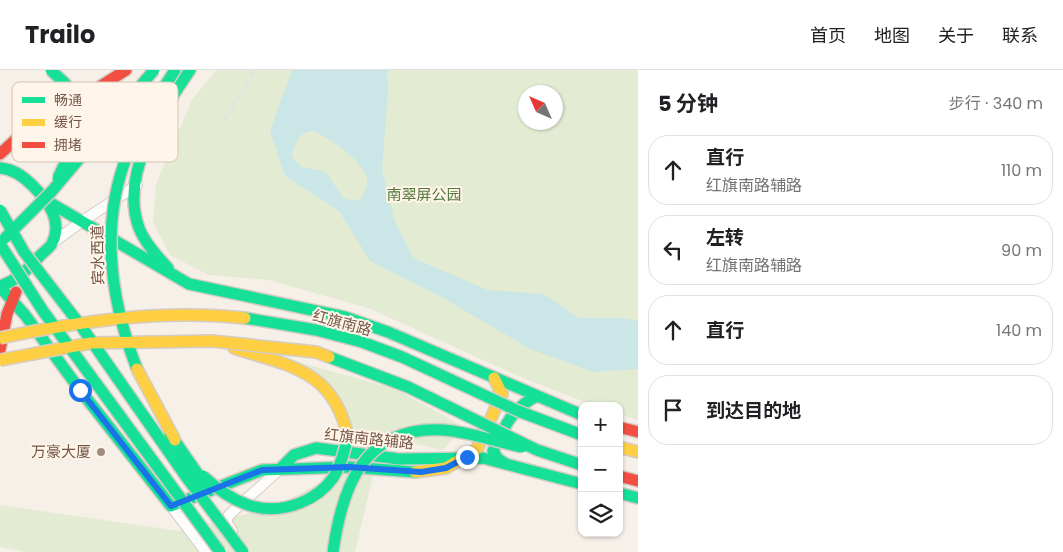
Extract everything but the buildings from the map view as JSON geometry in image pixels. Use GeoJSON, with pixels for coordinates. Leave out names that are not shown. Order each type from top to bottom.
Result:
{"type":"FeatureCollection","features":[{"type":"Feature","properties":{"kind":"main road"},"geometry":{"type":"LineString","coordinates":[[51,70],[62,82]]}},
{"type":"Feature","properties":{"kind":"main road"},"geometry":{"type":"LineString","coordinates":[[107,82],[126,70]]}},
{"type":"Feature","properties":{"kind":"main road"},"geometry":{"type":"LineString","coordinates":[[144,82],[154,70]]}},
{"type":"Feature","properties":{"kind":"main road","name":"宾水西道"},"geometry":{"type":"LineString","coordinates":[[167,82],[175,70]]}},
{"type":"Feature","properties":{"kind":"main road"},"geometry":{"type":"LineString","coordinates":[[178,89],[190,70]]}},
{"type":"Feature","properties":{"kind":"main road"},"geometry":{"type":"LineString","coordinates":[[12,143],[0,156],[15,171],[81,222],[189,284],[345,317],[388,332],[578,413]]}},
{"type":"Feature","properties":{"kind":"main road"},"geometry":{"type":"LineString","coordinates":[[0,344],[12,298],[24,275],[50,246],[54,238],[56,222],[49,196],[67,162]]}},
{"type":"Feature","properties":{"kind":"main road"},"geometry":{"type":"LineString","coordinates":[[77,162],[49,196],[0,243],[49,319],[220,552]]}},
{"type":"Feature","properties":{"kind":"main road","name":"宾水西道"},"geometry":{"type":"LineString","coordinates":[[124,162],[116,188],[111,222],[111,279],[116,306],[133,358],[175,440]]}},
{"type":"Feature","properties":{"kind":"main road"},"geometry":{"type":"LineString","coordinates":[[142,162],[138,171],[134,201],[138,226],[152,252],[175,276]]}},
{"type":"Feature","properties":{"kind":"main road"},"geometry":{"type":"LineString","coordinates":[[0,168],[15,171]]}},
{"type":"Feature","properties":{"kind":"main road"},"geometry":{"type":"LineString","coordinates":[[2,211],[16,241],[56,290],[130,398],[245,552]]}},
{"type":"Feature","properties":{"kind":"main road"},"geometry":{"type":"LineString","coordinates":[[24,275],[0,287],[12,298],[80,390],[171,506]]}},
{"type":"Feature","properties":{"kind":"main road"},"geometry":{"type":"LineString","coordinates":[[56,290],[97,333],[159,422],[175,440],[251,552]]}},
{"type":"Feature","properties":{"kind":"main road","name":"红旗南路"},"geometry":{"type":"LineString","coordinates":[[0,344],[36,330],[112,317],[190,313],[273,320],[363,342],[440,374],[518,411],[578,434]]}},
{"type":"Feature","properties":{"kind":"main road"},"geometry":{"type":"LineString","coordinates":[[0,344],[10,328],[19,324],[24,324],[42,337]]}},
{"type":"Feature","properties":{"kind":"main road"},"geometry":{"type":"LineString","coordinates":[[194,468],[215,488],[235,502],[262,511],[282,510],[316,495],[326,486],[339,464],[348,438],[346,420],[340,404],[332,391],[321,381],[289,365],[212,340]]}},
{"type":"Feature","properties":{"kind":"main road"},"geometry":{"type":"LineString","coordinates":[[0,360],[91,343],[212,340],[316,352],[408,386],[537,450]]}},
{"type":"Feature","properties":{"kind":"main road"},"geometry":{"type":"LineString","coordinates":[[281,468],[299,470],[349,467],[421,472],[446,468],[467,457],[477,449],[502,394],[494,378]]}},
{"type":"Feature","properties":{"kind":"main road"},"geometry":{"type":"LineString","coordinates":[[511,467],[498,459],[494,451],[510,416],[521,402],[537,396]]}},
{"type":"Feature","properties":{"kind":"main road"},"geometry":{"type":"LineString","coordinates":[[623,428],[638,432]]}},
{"type":"Feature","properties":{"kind":"main road"},"geometry":{"type":"LineString","coordinates":[[332,552],[339,511],[351,478],[369,455],[388,442],[404,435],[433,430],[537,450],[578,464]]}},
{"type":"Feature","properties":{"kind":"main road","name":"红旗南路辅路"},"geometry":{"type":"LineString","coordinates":[[171,506],[262,470],[281,468],[294,455],[316,448],[399,458],[483,458],[511,467],[578,483]]}},
{"type":"Feature","properties":{"kind":"main road"},"geometry":{"type":"LineString","coordinates":[[623,448],[638,452]]}},
{"type":"Feature","properties":{"kind":"main road"},"geometry":{"type":"LineString","coordinates":[[623,477],[638,481]]}},
{"type":"Feature","properties":{"kind":"main road"},"geometry":{"type":"LineString","coordinates":[[623,494],[638,498]]}},
{"type":"Feature","properties":{"kind":"street"},"geometry":{"type":"LineString","coordinates":[[50,246],[81,222],[136,185]]}},
{"type":"Feature","properties":{"kind":"street"},"geometry":{"type":"LineString","coordinates":[[245,552],[227,524],[227,518],[281,468]]}},
{"type":"Feature","properties":{"kind":"street"},"geometry":{"type":"LineString","coordinates":[[171,506],[206,552]]}},
{"type":"Feature","properties":{"kind":"green space","name":"南翠屏公园"},"geometry":{"type":"Polygon","coordinates":[[[216,70],[638,70],[638,420],[623,415],[623,402],[585,402],[525,379],[368,308],[268,280],[208,275],[170,255],[153,223],[156,184],[165,162],[178,162],[178,133],[192,100],[216,70]]]}},
{"type":"Feature","properties":{"kind":"green space"},"geometry":{"type":"Polygon","coordinates":[[[287,359],[396,389],[464,427],[443,450],[382,437],[355,552],[26,552],[0,547],[0,505],[179,531],[275,507],[319,483],[343,450],[335,406],[287,359]]]}},
{"type":"Feature","properties":{"kind":"water"},"geometry":{"type":"Polygon","coordinates":[[[292,70],[387,70],[388,92],[382,169],[394,219],[413,258],[488,290],[544,294],[579,318],[622,318],[638,321],[638,369],[593,372],[530,349],[445,299],[370,261],[339,211],[285,176],[270,131],[292,70]],[[313,131],[301,136],[296,142],[292,156],[301,167],[323,171],[328,175],[343,198],[355,201],[361,199],[367,185],[363,169],[343,149],[313,131]]]}},
{"type":"Feature","properties":{"kind":"railway"},"geometry":{"type":"LineString","coordinates":[[224,121],[254,70]]}},
{"type":"Feature","properties":{"kind":"traffic: fast"},"geometry":{"type":"LineString","coordinates":[[51,70],[63,82]]}},
{"type":"Feature","properties":{"kind":"traffic: fast"},"geometry":{"type":"LineString","coordinates":[[144,82],[154,70]]}},
{"type":"Feature","properties":{"kind":"traffic: fast"},"geometry":{"type":"LineString","coordinates":[[167,82],[175,70]]}},
{"type":"Feature","properties":{"kind":"traffic: fast"},"geometry":{"type":"LineString","coordinates":[[178,88],[190,70]]}},
{"type":"Feature","properties":{"kind":"traffic: fast"},"geometry":{"type":"LineString","coordinates":[[58,178],[66,162]]}},
{"type":"Feature","properties":{"kind":"traffic: fast"},"geometry":{"type":"LineString","coordinates":[[5,238],[52,191],[76,162]]}},
{"type":"Feature","properties":{"kind":"traffic: fast"},"geometry":{"type":"LineString","coordinates":[[125,162],[113,207],[112,262],[120,316],[137,369]]}},
{"type":"Feature","properties":{"kind":"traffic: fast"},"geometry":{"type":"LineString","coordinates":[[140,162],[134,186],[134,207],[139,228],[148,244],[168,268]]}},
{"type":"Feature","properties":{"kind":"traffic: fast"},"geometry":{"type":"LineString","coordinates":[[0,168],[18,174],[39,192],[53,213],[56,229],[51,245],[29,268],[11,281],[0,286]]}},
{"type":"Feature","properties":{"kind":"traffic: fast"},"geometry":{"type":"LineString","coordinates":[[47,201],[189,284],[345,317],[388,332],[578,413]]}},
{"type":"Feature","properties":{"kind":"traffic: fast"},"geometry":{"type":"LineString","coordinates":[[0,210],[24,252],[81,326],[187,478],[243,552]]}},
{"type":"Feature","properties":{"kind":"traffic: fast"},"geometry":{"type":"LineString","coordinates":[[0,244],[43,311],[220,552]]}},
{"type":"Feature","properties":{"kind":"traffic: fast"},"geometry":{"type":"LineString","coordinates":[[0,287],[25,315],[80,390],[171,506],[262,470],[349,467],[415,472]]}},
{"type":"Feature","properties":{"kind":"traffic: fast"},"geometry":{"type":"LineString","coordinates":[[245,318],[316,330],[362,342],[402,357],[518,411],[578,434]]}},
{"type":"Feature","properties":{"kind":"traffic: fast"},"geometry":{"type":"LineString","coordinates":[[329,357],[408,387],[537,450],[578,464]]}},
{"type":"Feature","properties":{"kind":"traffic: fast"},"geometry":{"type":"LineString","coordinates":[[506,464],[498,459],[493,451],[505,426],[515,412],[537,396]]}},
{"type":"Feature","properties":{"kind":"traffic: fast"},"geometry":{"type":"LineString","coordinates":[[333,552],[343,504],[351,483],[362,464],[376,449],[394,438],[417,431],[444,430],[522,447]]}},
{"type":"Feature","properties":{"kind":"traffic: fast"},"geometry":{"type":"LineString","coordinates":[[170,434],[208,489]]}},
{"type":"Feature","properties":{"kind":"traffic: fast"},"geometry":{"type":"LineString","coordinates":[[203,476],[225,493],[248,505],[273,509],[286,507],[310,499],[330,482],[338,469],[348,438]]}},
{"type":"Feature","properties":{"kind":"traffic: fast"},"geometry":{"type":"LineString","coordinates":[[281,468],[294,455],[316,448],[399,459],[483,458],[578,483]]}},
{"type":"Feature","properties":{"kind":"traffic: fast"},"geometry":{"type":"LineString","coordinates":[[623,494],[638,498]]}},
{"type":"Feature","properties":{"kind":"traffic: slow"},"geometry":{"type":"LineString","coordinates":[[0,338],[61,326],[122,318],[183,315],[245,318]]}},
{"type":"Feature","properties":{"kind":"traffic: slow"},"geometry":{"type":"LineString","coordinates":[[0,360],[91,343],[212,341],[316,352],[329,357]]}},
{"type":"Feature","properties":{"kind":"traffic: slow"},"geometry":{"type":"LineString","coordinates":[[234,348],[292,367],[308,375],[321,385],[333,398],[342,416],[348,438]]}},
{"type":"Feature","properties":{"kind":"traffic: slow"},"geometry":{"type":"LineString","coordinates":[[137,369],[175,440]]}},
{"type":"Feature","properties":{"kind":"traffic: slow"},"geometry":{"type":"LineString","coordinates":[[415,472],[446,468],[477,449],[502,394],[494,378]]}},
{"type":"Feature","properties":{"kind":"traffic: slow"},"geometry":{"type":"LineString","coordinates":[[623,448],[638,452]]}},
{"type":"Feature","properties":{"kind":"traffic: jam"},"geometry":{"type":"LineString","coordinates":[[107,82],[126,70]]}},
{"type":"Feature","properties":{"kind":"traffic: jam"},"geometry":{"type":"LineString","coordinates":[[0,154],[12,143]]}},
{"type":"Feature","properties":{"kind":"traffic: jam"},"geometry":{"type":"LineString","coordinates":[[0,350],[7,314],[16,292]]}},
{"type":"Feature","properties":{"kind":"traffic: jam"},"geometry":{"type":"LineString","coordinates":[[623,428],[638,432]]}},
{"type":"Feature","properties":{"kind":"traffic: jam"},"geometry":{"type":"LineString","coordinates":[[623,477],[638,481]]}},
{"type":"Feature","properties":{"kind":"place","name":"万豪大厦"},"geometry":{"type":"Point","coordinates":[101,452]}},
{"type":"Feature","properties":{"kind":"route"},"geometry":{"type":"LineString","coordinates":[[80,390],[171,506],[262,470],[349,467],[421,472],[446,468],[467,457]]}}]}
